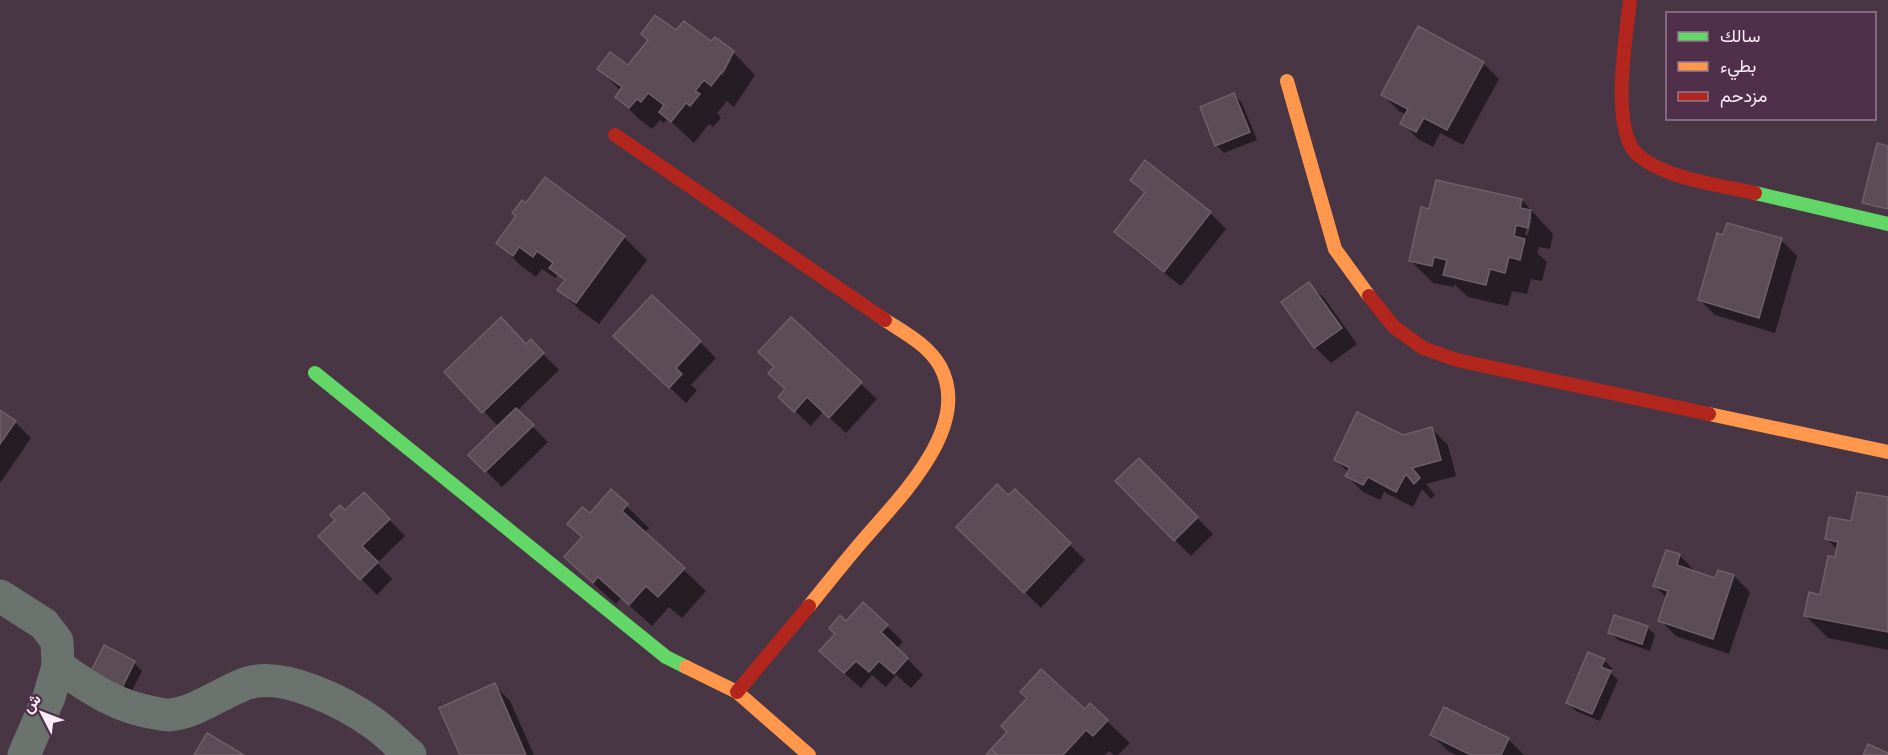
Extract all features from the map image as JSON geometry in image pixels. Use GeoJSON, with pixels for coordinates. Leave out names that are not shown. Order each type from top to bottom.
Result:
{"type":"FeatureCollection","features":[{"type":"Feature","properties":{"kind":"street"},"geometry":{"type":"LineString","coordinates":[[1630,0],[1623,80],[1623,128],[1632,150],[1655,166],[1680,176],[1888,224]]}},
{"type":"Feature","properties":{"kind":"street"},"geometry":{"type":"LineString","coordinates":[[1287,81],[1335,249],[1394,327],[1423,348],[1456,360],[1888,452]]}},
{"type":"Feature","properties":{"kind":"street"},"geometry":{"type":"LineString","coordinates":[[615,135],[929,350],[941,365],[948,382],[948,408],[945,420],[936,443],[920,471],[737,692]]}},
{"type":"Feature","properties":{"kind":"street"},"geometry":{"type":"LineString","coordinates":[[315,373],[666,657],[737,692],[809,755]]}},
{"type":"Feature","properties":{"kind":"street"},"geometry":{"type":"LineString","coordinates":[[0,596],[44,624],[57,641],[58,666],[49,697],[24,755]]}},
{"type":"Feature","properties":{"kind":"street"},"geometry":{"type":"LineString","coordinates":[[58,666],[116,703],[146,712],[169,715],[189,710],[248,683],[279,682],[315,691],[375,724],[410,755]]}},
{"type":"Feature","properties":{"kind":"building"},"geometry":{"type":"Polygon","coordinates":[[[655,15],[676,30],[684,21],[711,41],[715,37],[734,51],[725,68],[711,86],[704,80],[695,91],[700,94],[690,106],[686,103],[671,122],[659,112],[664,105],[648,93],[641,102],[637,99],[629,108],[615,97],[622,87],[597,69],[610,52],[628,65],[648,40],[641,34],[655,15]]]}},
{"type":"Feature","properties":{"kind":"building"},"geometry":{"type":"Polygon","coordinates":[[[1418,26],[1484,62],[1447,130],[1424,118],[1416,132],[1400,124],[1408,109],[1381,95],[1418,26]]]}},
{"type":"Feature","properties":{"kind":"building"},"geometry":{"type":"Polygon","coordinates":[[[1234,93],[1250,132],[1215,146],[1200,107],[1234,93]]]}},
{"type":"Feature","properties":{"kind":"building"},"geometry":{"type":"Polygon","coordinates":[[[1877,143],[1888,146],[1888,209],[1862,203],[1877,143]]]}},
{"type":"Feature","properties":{"kind":"building"},"geometry":{"type":"Polygon","coordinates":[[[1145,160],[1211,212],[1164,272],[1114,232],[1145,192],[1130,180],[1145,160]]]}},
{"type":"Feature","properties":{"kind":"building"},"geometry":{"type":"Polygon","coordinates":[[[545,177],[625,236],[576,303],[557,290],[565,280],[549,268],[553,263],[537,251],[533,257],[519,247],[513,256],[496,243],[516,216],[512,213],[522,200],[526,203],[545,177]]]}},
{"type":"Feature","properties":{"kind":"building"},"geometry":{"type":"Polygon","coordinates":[[[1436,180],[1522,199],[1520,208],[1531,210],[1528,228],[1516,225],[1514,236],[1525,239],[1520,260],[1509,257],[1505,273],[1490,269],[1486,285],[1443,275],[1447,260],[1434,257],[1432,266],[1409,261],[1421,207],[1429,209],[1436,180]]]}},
{"type":"Feature","properties":{"kind":"building"},"geometry":{"type":"Polygon","coordinates":[[[1727,223],[1782,238],[1759,318],[1698,300],[1717,233],[1723,235],[1727,223]]]}},
{"type":"Feature","properties":{"kind":"building"},"geometry":{"type":"Polygon","coordinates":[[[1309,282],[1342,328],[1314,348],[1281,302],[1309,282]]]}},
{"type":"Feature","properties":{"kind":"building"},"geometry":{"type":"Polygon","coordinates":[[[652,295],[701,341],[676,368],[682,374],[669,388],[613,336],[652,295]]]}},
{"type":"Feature","properties":{"kind":"building"},"geometry":{"type":"Polygon","coordinates":[[[501,317],[526,344],[531,339],[544,353],[482,413],[444,372],[501,317]]]}},
{"type":"Feature","properties":{"kind":"building"},"geometry":{"type":"Polygon","coordinates":[[[791,317],[862,382],[829,418],[807,397],[794,412],[778,397],[785,389],[768,373],[774,367],[758,352],[791,317]]]}},
{"type":"Feature","properties":{"kind":"building"},"geometry":{"type":"Polygon","coordinates":[[[516,408],[534,425],[485,472],[468,455],[516,408]]]}},
{"type":"Feature","properties":{"kind":"building"},"geometry":{"type":"Polygon","coordinates":[[[0,410],[16,421],[0,444],[0,410]]]}},
{"type":"Feature","properties":{"kind":"building"},"geometry":{"type":"Polygon","coordinates":[[[1357,412],[1403,435],[1432,427],[1441,460],[1412,468],[1420,478],[1414,484],[1406,474],[1396,492],[1368,477],[1363,485],[1345,476],[1350,468],[1334,460],[1357,412]]]}},
{"type":"Feature","properties":{"kind":"building"},"geometry":{"type":"Polygon","coordinates":[[[1139,458],[1198,517],[1174,541],[1115,481],[1139,458]]]}},
{"type":"Feature","properties":{"kind":"building"},"geometry":{"type":"Polygon","coordinates":[[[997,484],[1008,495],[1015,489],[1071,543],[1024,593],[956,527],[997,484]]]}},
{"type":"Feature","properties":{"kind":"building"},"geometry":{"type":"Polygon","coordinates":[[[611,489],[628,504],[622,511],[685,568],[658,597],[646,586],[629,605],[598,577],[593,583],[564,557],[582,537],[567,524],[582,507],[590,513],[611,489]]]}},
{"type":"Feature","properties":{"kind":"building"},"geometry":{"type":"Polygon","coordinates":[[[364,492],[390,519],[362,546],[378,562],[360,580],[318,536],[335,520],[330,515],[340,505],[345,510],[364,492]]]}},
{"type":"Feature","properties":{"kind":"building"},"geometry":{"type":"Polygon","coordinates":[[[1857,492],[1888,497],[1888,632],[1804,616],[1809,592],[1820,595],[1828,556],[1835,557],[1838,542],[1825,539],[1829,517],[1851,521],[1857,492]]]}},
{"type":"Feature","properties":{"kind":"building"},"geometry":{"type":"Polygon","coordinates":[[[1666,550],[1680,554],[1677,565],[1715,578],[1718,570],[1734,575],[1713,639],[1658,621],[1668,591],[1653,586],[1666,550]]]}},
{"type":"Feature","properties":{"kind":"building"},"geometry":{"type":"Polygon","coordinates":[[[863,602],[888,625],[881,632],[908,658],[894,674],[879,661],[869,672],[856,661],[844,673],[819,651],[835,634],[829,628],[840,615],[846,621],[863,602]]]}},
{"type":"Feature","properties":{"kind":"building"},"geometry":{"type":"Polygon","coordinates":[[[1614,615],[1648,626],[1642,644],[1608,633],[1614,615]]]}},
{"type":"Feature","properties":{"kind":"building"},"geometry":{"type":"Polygon","coordinates":[[[104,645],[135,661],[119,694],[88,678],[104,645]]]}},
{"type":"Feature","properties":{"kind":"building"},"geometry":{"type":"Polygon","coordinates":[[[1588,652],[1605,659],[1601,667],[1611,671],[1592,714],[1566,703],[1588,652]]]}},
{"type":"Feature","properties":{"kind":"building"},"geometry":{"type":"Polygon","coordinates":[[[1041,669],[1085,709],[1090,703],[1108,720],[1093,736],[1086,730],[1063,755],[998,755],[991,749],[1007,732],[1001,726],[1027,698],[1020,692],[1041,669]]]}},
{"type":"Feature","properties":{"kind":"building"},"geometry":{"type":"Polygon","coordinates":[[[495,683],[526,755],[460,755],[439,708],[495,683]]]}},
{"type":"Feature","properties":{"kind":"building"},"geometry":{"type":"Polygon","coordinates":[[[1444,707],[1509,738],[1501,755],[1471,755],[1430,735],[1444,707]]]}},
{"type":"Feature","properties":{"kind":"building"},"geometry":{"type":"Polygon","coordinates":[[[207,733],[244,755],[194,755],[207,733]]]}},
{"type":"Feature","properties":{"kind":"building"},"geometry":{"type":"Polygon","coordinates":[[[1868,744],[1888,753],[1888,755],[1863,755],[1868,744]]]}},
{"type":"Feature","properties":{"kind":"building"},"geometry":{"type":"Polygon","coordinates":[[[991,749],[998,755],[986,755],[991,749]]]}},
{"type":"Feature","properties":{"kind":"traffic: fast"},"geometry":{"type":"LineString","coordinates":[[1755,193],[1888,224]]}},
{"type":"Feature","properties":{"kind":"traffic: fast"},"geometry":{"type":"LineString","coordinates":[[315,373],[666,657],[686,667]]}},
{"type":"Feature","properties":{"kind":"traffic: slow"},"geometry":{"type":"LineString","coordinates":[[1287,81],[1335,249],[1369,296]]}},
{"type":"Feature","properties":{"kind":"traffic: slow"},"geometry":{"type":"LineString","coordinates":[[809,606],[913,482],[940,436],[947,412],[948,389],[940,366],[915,340],[885,320]]}},
{"type":"Feature","properties":{"kind":"traffic: slow"},"geometry":{"type":"LineString","coordinates":[[1709,414],[1888,452]]}},
{"type":"Feature","properties":{"kind":"traffic: slow"},"geometry":{"type":"LineString","coordinates":[[686,667],[737,692],[809,755]]}},
{"type":"Feature","properties":{"kind":"traffic: jam"},"geometry":{"type":"LineString","coordinates":[[1630,0],[1623,58],[1622,103],[1624,124],[1629,141],[1637,154],[1648,163],[1677,175],[1755,193]]}},
{"type":"Feature","properties":{"kind":"traffic: jam"},"geometry":{"type":"LineString","coordinates":[[615,135],[885,320]]}},
{"type":"Feature","properties":{"kind":"traffic: jam"},"geometry":{"type":"LineString","coordinates":[[1369,296],[1394,327],[1423,348],[1457,360],[1709,414]]}},
{"type":"Feature","properties":{"kind":"traffic: jam"},"geometry":{"type":"LineString","coordinates":[[737,692],[809,606]]}}]}
